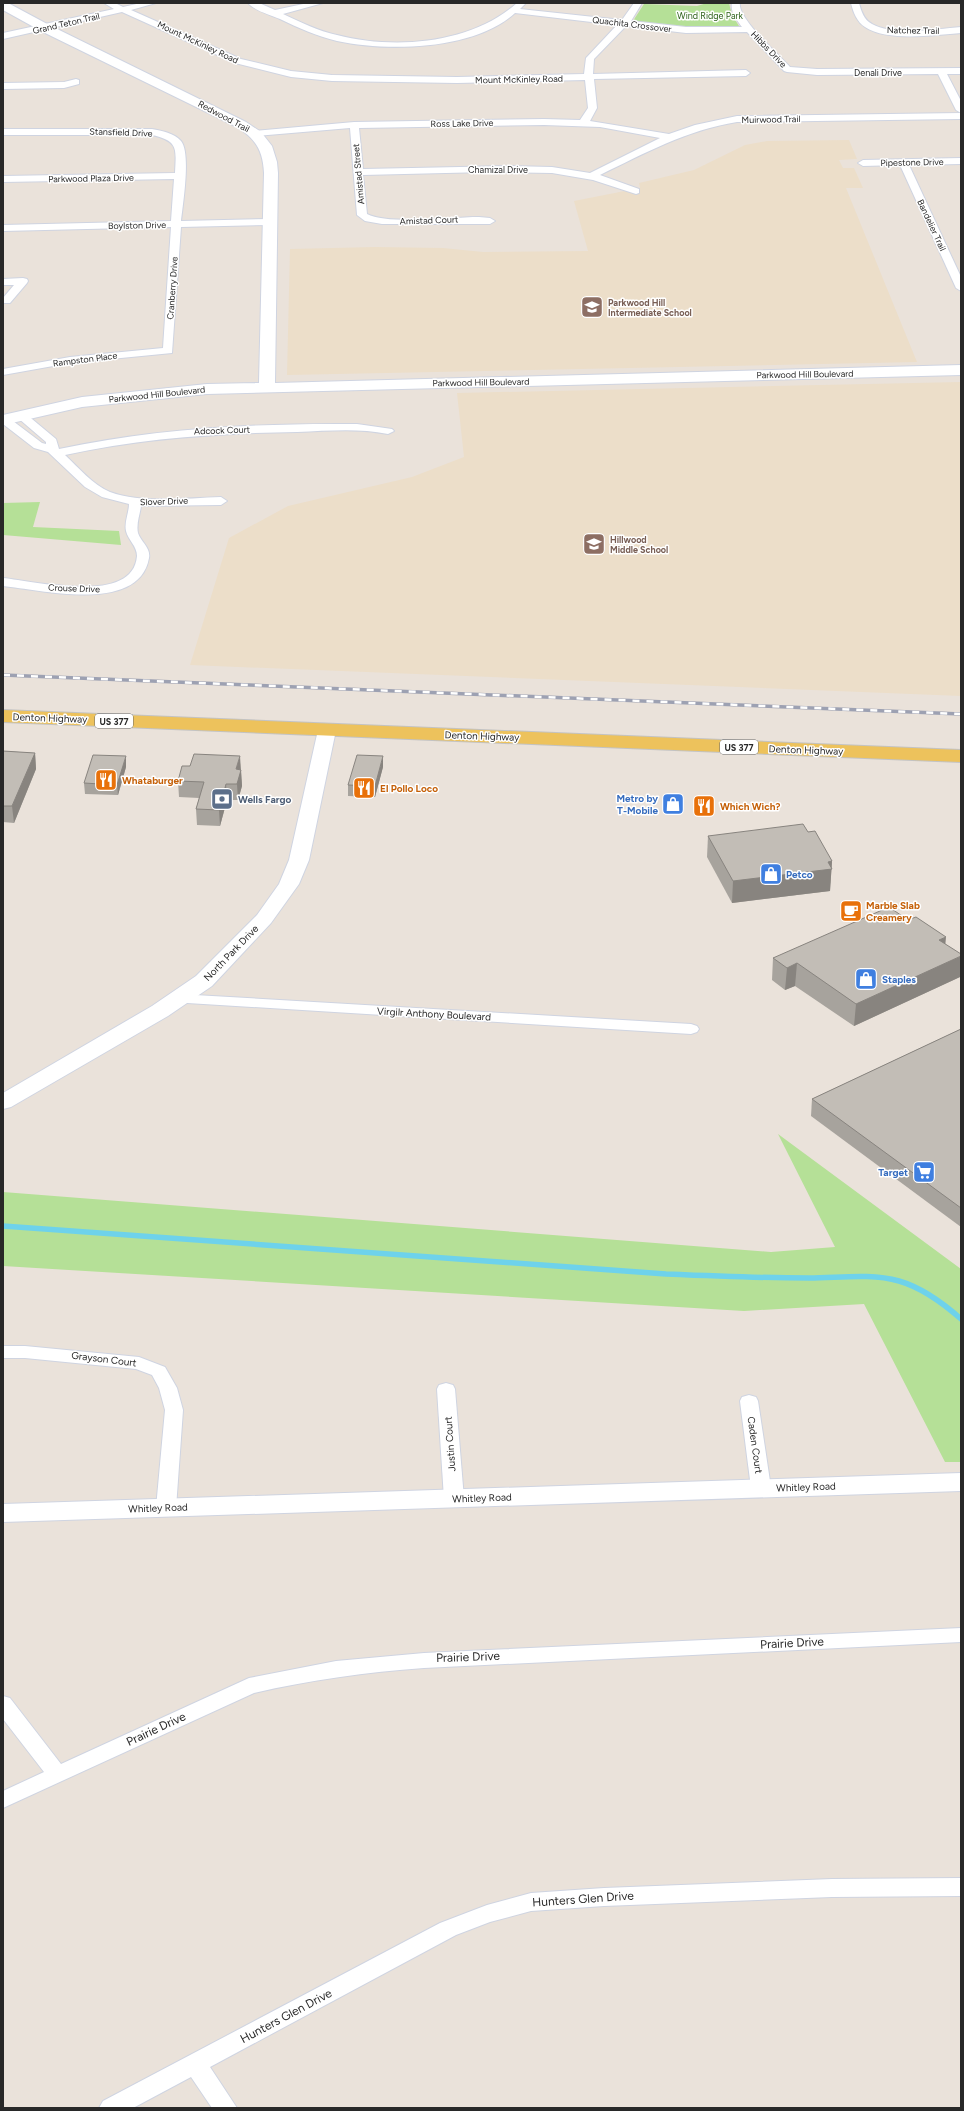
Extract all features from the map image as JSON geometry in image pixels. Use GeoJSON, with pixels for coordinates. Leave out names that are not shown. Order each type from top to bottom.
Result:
{"type":"FeatureCollection","features":[{"type":"Feature","properties":{"kind":"main road","name":"Denton Highway"},"geometry":{"type":"LineString","coordinates":[[3,716],[961,756]]}},
{"type":"Feature","properties":{"kind":"street","name":"Mount McKinley Road"},"geometry":{"type":"LineString","coordinates":[[108,3],[154,22],[238,61],[288,76],[350,79],[457,80],[746,73]]}},
{"type":"Feature","properties":{"kind":"street","name":"Grand Teton Trail"},"geometry":{"type":"LineString","coordinates":[[3,36],[45,28],[152,3]]}},
{"type":"Feature","properties":{"kind":"street"},"geometry":{"type":"LineString","coordinates":[[252,3],[337,38],[400,44],[435,41],[476,33],[499,22],[516,11],[522,3]]}},
{"type":"Feature","properties":{"kind":"street"},"geometry":{"type":"LineString","coordinates":[[275,12],[318,3]]}},
{"type":"Feature","properties":{"kind":"street"},"geometry":{"type":"LineString","coordinates":[[583,123],[589,118],[593,106],[594,96],[587,65],[590,58],[624,24],[634,12],[638,3]]}},
{"type":"Feature","properties":{"kind":"street","name":"Hibbs Drive"},"geometry":{"type":"LineString","coordinates":[[736,3],[735,7],[740,19],[787,69],[795,71]]}},
{"type":"Feature","properties":{"kind":"street","name":"Natchez Trail"},"geometry":{"type":"LineString","coordinates":[[855,3],[856,9],[863,20],[869,26],[879,29],[897,32],[961,30]]}},
{"type":"Feature","properties":{"kind":"street","name":"Redwood Trail"},"geometry":{"type":"LineString","coordinates":[[3,5],[45,28],[233,119],[256,133],[265,144],[271,162],[266,387]]}},
{"type":"Feature","properties":{"kind":"street","name":"Quachita Crossover"},"geometry":{"type":"LineString","coordinates":[[516,11],[686,30],[749,29]]}},
{"type":"Feature","properties":{"kind":"street","name":"Denali Drive"},"geometry":{"type":"LineString","coordinates":[[795,71],[961,71]]}},
{"type":"Feature","properties":{"kind":"street"},"geometry":{"type":"LineString","coordinates":[[941,71],[961,110]]}},
{"type":"Feature","properties":{"kind":"street"},"geometry":{"type":"LineString","coordinates":[[3,86],[64,85],[76,82]]}},
{"type":"Feature","properties":{"kind":"street","name":"Muirwood Trail"},"geometry":{"type":"LineString","coordinates":[[594,175],[668,137],[713,122],[737,119],[961,116]]}},
{"type":"Feature","properties":{"kind":"street","name":"Ross Lake Drive"},"geometry":{"type":"LineString","coordinates":[[256,133],[309,127],[354,125],[583,123],[625,128],[668,137]]}},
{"type":"Feature","properties":{"kind":"street","name":"Amistad Street"},"geometry":{"type":"LineString","coordinates":[[354,125],[362,215],[367,220]]}},
{"type":"Feature","properties":{"kind":"street","name":"Stansfield Drive"},"geometry":{"type":"LineString","coordinates":[[3,132],[137,131],[165,135],[180,144],[181,150],[176,224]]}},
{"type":"Feature","properties":{"kind":"street","name":"Pipestone Drive"},"geometry":{"type":"LineString","coordinates":[[863,163],[961,161]]}},
{"type":"Feature","properties":{"kind":"street","name":"Bandelier Trail"},"geometry":{"type":"LineString","coordinates":[[903,162],[961,288]]}},
{"type":"Feature","properties":{"kind":"street","name":"Chamizal Drive"},"geometry":{"type":"LineString","coordinates":[[358,172],[520,169],[565,171],[594,175],[636,191]]}},
{"type":"Feature","properties":{"kind":"street","name":"Parkwood Plaza Drive"},"geometry":{"type":"LineString","coordinates":[[3,179],[180,176]]}},
{"type":"Feature","properties":{"kind":"street","name":"Amistad Court"},"geometry":{"type":"LineString","coordinates":[[367,220],[381,222],[470,219],[490,221]]}},
{"type":"Feature","properties":{"kind":"street","name":"Boylston Drive"},"geometry":{"type":"LineString","coordinates":[[3,228],[270,222]]}},
{"type":"Feature","properties":{"kind":"street","name":"Cranberry Drive"},"geometry":{"type":"LineString","coordinates":[[168,352],[176,224]]}},
{"type":"Feature","properties":{"kind":"street"},"geometry":{"type":"LineString","coordinates":[[3,282],[23,281],[6,301]]}},
{"type":"Feature","properties":{"kind":"street","name":"Rampston Place"},"geometry":{"type":"LineString","coordinates":[[3,372],[70,360],[168,352]]}},
{"type":"Feature","properties":{"kind":"street","name":"Parkwood Hill Boulevard"},"geometry":{"type":"LineString","coordinates":[[4,420],[82,402],[136,395],[207,389],[961,370]]}},
{"type":"Feature","properties":{"kind":"street","name":"Slover Drive"},"geometry":{"type":"LineString","coordinates":[[22,416],[52,441],[55,451]]}},
{"type":"Feature","properties":{"kind":"street","name":"Slover Drive"},"geometry":{"type":"LineString","coordinates":[[4,420],[38,446],[55,451],[89,484],[106,494],[135,502],[221,501]]}},
{"type":"Feature","properties":{"kind":"street","name":"Adcock Court"},"geometry":{"type":"LineString","coordinates":[[55,451],[129,438],[170,433],[339,428],[376,428],[388,431]]}},
{"type":"Feature","properties":{"kind":"street","name":"Crouse Drive"},"geometry":{"type":"LineString","coordinates":[[3,582],[62,589],[92,590],[113,588],[126,584],[134,577],[142,558],[143,549],[132,532],[135,502]]}},
{"type":"Feature","properties":{"kind":"street","name":"North Park Drive"},"geometry":{"type":"LineString","coordinates":[[3,1102],[177,999],[204,981],[264,919],[289,884],[298,860],[327,730]]}},
{"type":"Feature","properties":{"kind":"street","name":"Virgilr Anthony Boulevard"},"geometry":{"type":"LineString","coordinates":[[177,999],[690,1029]]}},
{"type":"Feature","properties":{"kind":"street","name":"Grayson Court"},"geometry":{"type":"LineString","coordinates":[[3,1352],[32,1352],[138,1363],[159,1371],[168,1388],[174,1410],[166,1508]]}},
{"type":"Feature","properties":{"kind":"street","name":"Justin Court"},"geometry":{"type":"LineString","coordinates":[[446,1389],[454,1498]]}},
{"type":"Feature","properties":{"kind":"street","name":"Caden Court"},"geometry":{"type":"LineString","coordinates":[[749,1401],[761,1488]]}},
{"type":"Feature","properties":{"kind":"street","name":"Whitley Road"},"geometry":{"type":"LineString","coordinates":[[3,1513],[961,1482]]}},
{"type":"Feature","properties":{"kind":"street","name":"Prairie Drive"},"geometry":{"type":"LineString","coordinates":[[3,1800],[249,1686],[288,1676],[370,1664],[426,1659],[601,1653],[961,1635]]}},
{"type":"Feature","properties":{"kind":"street"},"geometry":{"type":"LineString","coordinates":[[3,1704],[58,1775]]}},
{"type":"Feature","properties":{"kind":"street","name":"Hunters Glen Drive"},"geometry":{"type":"LineString","coordinates":[[111,2108],[448,1930],[487,1914],[531,1902],[604,1896],[832,1888],[961,1887]]}},
{"type":"Feature","properties":{"kind":"street"},"geometry":{"type":"LineString","coordinates":[[196,2063],[225,2108]]}},
{"type":"Feature","properties":{"kind":"shaded area","name":"Parkwood Hill Intermediate School"},"geometry":{"type":"Polygon","coordinates":[[[849,140],[857,159],[839,160],[843,168],[854,168],[863,188],[846,188],[917,362],[287,375],[290,249],[375,247],[443,248],[483,252],[588,251],[574,201],[640,188],[639,183],[694,170],[745,145],[767,141],[849,140]]]}},
{"type":"Feature","properties":{"kind":"shaded area","name":"Hillwood Middle School"},"geometry":{"type":"Polygon","coordinates":[[[961,382],[961,696],[190,665],[229,538],[288,506],[412,477],[464,457],[457,393],[961,382]]]}},
{"type":"Feature","properties":{"kind":"green space","name":"Wind Ridge Park"},"geometry":{"type":"Polygon","coordinates":[[[707,3],[729,3],[732,15],[739,26],[686,27],[633,21],[644,4],[697,6],[707,3]]]}},
{"type":"Feature","properties":{"kind":"green space"},"geometry":{"type":"Polygon","coordinates":[[[40,502],[33,527],[119,531],[121,545],[3,535],[3,503],[40,502]]]}},
{"type":"Feature","properties":{"kind":"green space"},"geometry":{"type":"Polygon","coordinates":[[[778,1134],[961,1269],[961,1462],[945,1462],[864,1304],[744,1311],[3,1266],[3,1192],[771,1252],[835,1247],[778,1134]]]}},
{"type":"Feature","properties":{"kind":"building"},"geometry":{"type":"Polygon","coordinates":[[[3,751],[35,753],[12,806],[3,806],[3,751]]]}},
{"type":"Feature","properties":{"kind":"building"},"geometry":{"type":"Polygon","coordinates":[[[194,754],[240,756],[236,769],[241,770],[237,784],[226,784],[219,810],[196,809],[204,782],[178,781],[182,766],[190,766],[194,754]]]}},
{"type":"Feature","properties":{"kind":"building"},"geometry":{"type":"Polygon","coordinates":[[[93,755],[126,756],[117,785],[84,783],[93,755]]]}},
{"type":"Feature","properties":{"kind":"building"},"geometry":{"type":"Polygon","coordinates":[[[357,755],[383,756],[375,786],[348,785],[357,755]]]}},
{"type":"Feature","properties":{"kind":"building"},"geometry":{"type":"Polygon","coordinates":[[[803,824],[808,832],[815,831],[832,861],[828,862],[832,869],[733,881],[708,836],[803,824]]]}},
{"type":"Feature","properties":{"kind":"building"},"geometry":{"type":"Polygon","coordinates":[[[889,907],[908,920],[916,917],[946,937],[939,940],[961,954],[961,956],[856,1004],[797,963],[787,968],[773,958],[889,907]]]}},
{"type":"Feature","properties":{"kind":"building","name":"Target"},"geometry":{"type":"Polygon","coordinates":[[[961,1029],[961,1208],[812,1099],[961,1029]]]}},
{"type":"Feature","properties":{"kind":"waterway"},"geometry":{"type":"LineString","coordinates":[[3,1226],[666,1274],[773,1278],[854,1276],[877,1277],[908,1284],[940,1302],[961,1319]]}},
{"type":"Feature","properties":{"kind":"railway"},"geometry":{"type":"LineString","coordinates":[[3,675],[961,714]]}},
{"type":"Feature","properties":{"kind":"place","name":"Parkwood Hill Intermediate School"},"geometry":{"type":"Point","coordinates":[592,307]}},
{"type":"Feature","properties":{"kind":"place","name":"Hillwood Middle School"},"geometry":{"type":"Point","coordinates":[594,544]}},
{"type":"Feature","properties":{"kind":"place","name":"Whataburger"},"geometry":{"type":"Point","coordinates":[106,780]}},
{"type":"Feature","properties":{"kind":"place","name":"El Pollo Loco"},"geometry":{"type":"Point","coordinates":[364,788]}},
{"type":"Feature","properties":{"kind":"place","name":"Wells Fargo"},"geometry":{"type":"Point","coordinates":[222,799]}},
{"type":"Feature","properties":{"kind":"place","name":"Metro by T-Mobile"},"geometry":{"type":"Point","coordinates":[673,804]}},
{"type":"Feature","properties":{"kind":"place","name":"Which Wich?"},"geometry":{"type":"Point","coordinates":[704,806]}},
{"type":"Feature","properties":{"kind":"place","name":"Petco"},"geometry":{"type":"Point","coordinates":[771,874]}},
{"type":"Feature","properties":{"kind":"place","name":"Marble Slab Creamery"},"geometry":{"type":"Point","coordinates":[851,911]}},
{"type":"Feature","properties":{"kind":"place","name":"Staples"},"geometry":{"type":"Point","coordinates":[866,979]}},
{"type":"Feature","properties":{"kind":"place","name":"Target"},"geometry":{"type":"Point","coordinates":[924,1172]}}]}
